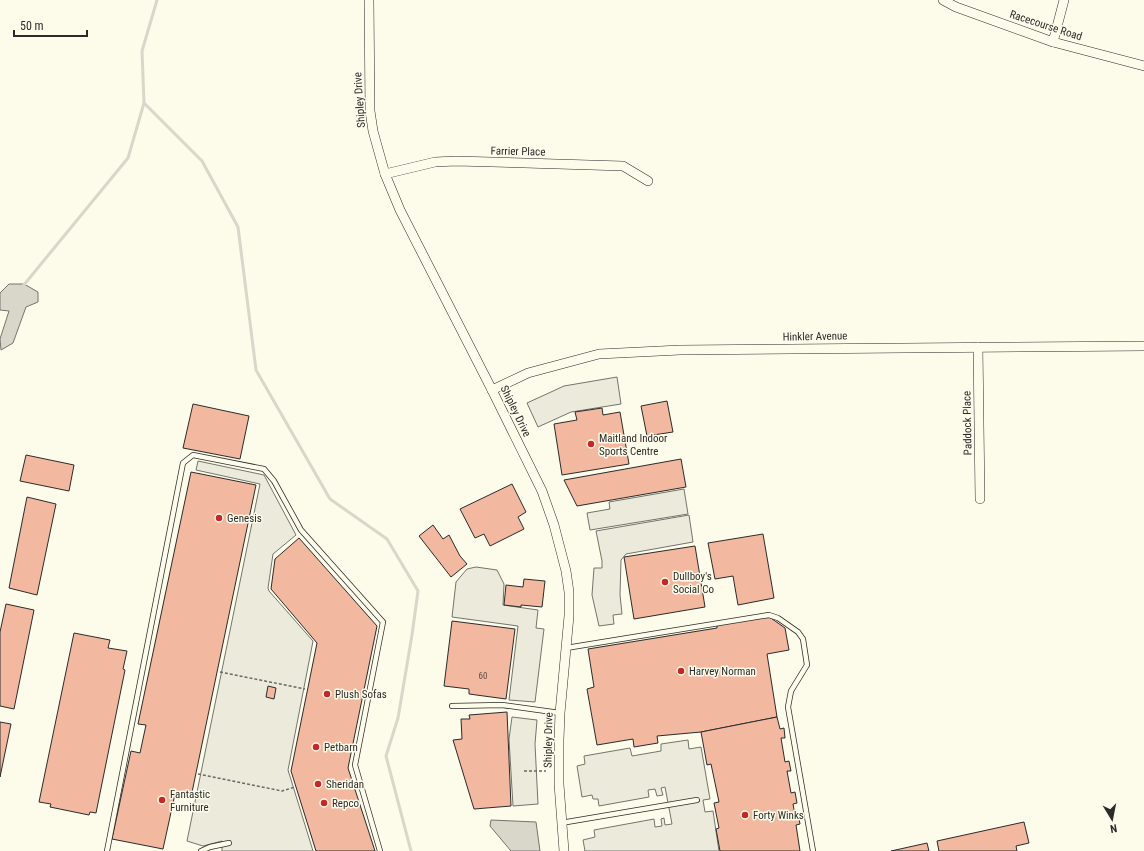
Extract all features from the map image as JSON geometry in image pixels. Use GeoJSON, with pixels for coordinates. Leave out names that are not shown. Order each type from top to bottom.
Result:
{"type":"FeatureCollection","features":[{"type":"Feature","properties":{"kind":"street","name":"Shipley Drive"},"geometry":{"type":"LineString","coordinates":[[369,0],[370,111],[373,131],[385,174],[400,210],[542,491],[554,525],[566,571],[569,592],[569,616],[560,713],[559,755],[561,823],[564,851]]}},
{"type":"Feature","properties":{"kind":"street","name":"Racecourse Road"},"geometry":{"type":"LineString","coordinates":[[943,0],[956,7],[1053,42],[1144,66]]}},
{"type":"Feature","properties":{"kind":"street"},"geometry":{"type":"LineString","coordinates":[[1053,42],[1064,0]]}},
{"type":"Feature","properties":{"kind":"street","name":"Farrier Place"},"geometry":{"type":"LineString","coordinates":[[385,174],[435,162],[623,166],[648,181]]}},
{"type":"Feature","properties":{"kind":"street","name":"Hinkler Avenue"},"geometry":{"type":"LineString","coordinates":[[492,390],[528,373],[599,354],[680,350],[1144,346]]}},
{"type":"Feature","properties":{"kind":"street","name":"Paddock Place"},"geometry":{"type":"LineString","coordinates":[[978,347],[980,499]]}},
{"type":"Feature","properties":{"kind":"lane"},"geometry":{"type":"LineString","coordinates":[[107,851],[183,463],[193,455],[264,469],[274,481],[301,530],[383,622],[354,765],[380,851]]}},
{"type":"Feature","properties":{"kind":"lane"},"geometry":{"type":"LineString","coordinates":[[566,648],[769,616],[778,618],[798,632],[803,639],[807,665],[791,691],[788,707],[813,851]]}},
{"type":"Feature","properties":{"kind":"lane"},"geometry":{"type":"LineString","coordinates":[[452,706],[502,705],[560,713]]}},
{"type":"Feature","properties":{"kind":"lane"},"geometry":{"type":"LineString","coordinates":[[561,823],[697,800]]}},
{"type":"Feature","properties":{"kind":"lane"},"geometry":{"type":"LineString","coordinates":[[201,851],[210,847],[229,843]]}},
{"type":"Feature","properties":{"kind":"path"},"geometry":{"type":"LineString","coordinates":[[220,672],[305,689]]}},
{"type":"Feature","properties":{"kind":"path"},"geometry":{"type":"LineString","coordinates":[[524,771],[546,771]]}},
{"type":"Feature","properties":{"kind":"path"},"geometry":{"type":"LineString","coordinates":[[198,774],[282,791],[295,787]]}},
{"type":"Feature","properties":{"kind":"shaded area"},"geometry":{"type":"Polygon","coordinates":[[[9,284],[24,284],[38,292],[38,302],[26,307],[13,343],[1,350],[0,339],[9,311],[0,310],[0,293],[9,284]]]}},
{"type":"Feature","properties":{"kind":"shaded area"},"geometry":{"type":"Polygon","coordinates":[[[617,377],[621,404],[571,412],[538,427],[527,403],[564,386],[617,377]]]}},
{"type":"Feature","properties":{"kind":"shaded area"},"geometry":{"type":"Polygon","coordinates":[[[198,461],[264,475],[296,535],[273,554],[268,588],[313,641],[288,770],[313,851],[222,851],[222,841],[203,846],[187,841],[260,484],[196,470],[198,461]]]}},
{"type":"Feature","properties":{"kind":"shaded area"},"geometry":{"type":"Polygon","coordinates":[[[684,489],[688,514],[590,530],[587,513],[610,509],[609,502],[684,489]]]}},
{"type":"Feature","properties":{"kind":"shaded area"},"geometry":{"type":"Polygon","coordinates":[[[689,515],[693,542],[626,554],[621,560],[620,595],[622,614],[613,615],[614,624],[599,626],[592,595],[594,568],[602,568],[596,531],[689,515]]]}},
{"type":"Feature","properties":{"kind":"shaded area"},"geometry":{"type":"Polygon","coordinates":[[[476,567],[497,570],[504,584],[503,605],[538,610],[536,628],[544,629],[535,702],[509,700],[518,626],[452,617],[456,582],[467,569],[476,567]]]}},
{"type":"Feature","properties":{"kind":"shaded area"},"geometry":{"type":"Polygon","coordinates":[[[512,717],[537,720],[535,744],[538,804],[513,806],[509,739],[512,717]]]}},
{"type":"Feature","properties":{"kind":"shaded area"},"geometry":{"type":"Polygon","coordinates":[[[688,740],[689,749],[701,747],[710,799],[703,800],[705,812],[713,811],[719,851],[585,851],[583,840],[595,837],[594,830],[654,819],[655,827],[662,826],[661,819],[664,818],[665,825],[672,824],[665,787],[661,788],[663,795],[657,796],[655,789],[648,790],[649,797],[599,806],[598,799],[593,799],[592,795],[582,797],[577,766],[585,764],[584,756],[630,748],[632,756],[661,751],[661,744],[688,740]]]}},
{"type":"Feature","properties":{"kind":"shaded area"},"geometry":{"type":"Polygon","coordinates":[[[491,820],[536,822],[540,851],[511,851],[490,826],[491,820]]]}},
{"type":"Feature","properties":{"kind":"building"},"geometry":{"type":"Polygon","coordinates":[[[667,401],[673,432],[647,436],[641,406],[667,401]]]}},
{"type":"Feature","properties":{"kind":"building"},"geometry":{"type":"Polygon","coordinates":[[[193,404],[249,416],[240,459],[183,448],[193,404]]]}},
{"type":"Feature","properties":{"kind":"building","name":"Maitland Indoor Sports Centre"},"geometry":{"type":"Polygon","coordinates":[[[602,408],[603,415],[620,412],[629,464],[562,475],[554,424],[577,420],[575,412],[602,408]]]}},
{"type":"Feature","properties":{"kind":"building"},"geometry":{"type":"Polygon","coordinates":[[[26,455],[74,465],[69,491],[20,481],[26,455]]]}},
{"type":"Feature","properties":{"kind":"building"},"geometry":{"type":"Polygon","coordinates":[[[681,459],[686,487],[577,506],[564,480],[681,459]]]}},
{"type":"Feature","properties":{"kind":"building"},"geometry":{"type":"Polygon","coordinates":[[[191,472],[256,485],[191,797],[175,794],[163,849],[112,839],[131,751],[140,753],[146,725],[138,724],[191,472]]]}},
{"type":"Feature","properties":{"kind":"building"},"geometry":{"type":"Polygon","coordinates":[[[512,484],[526,512],[518,517],[524,529],[490,546],[484,534],[475,538],[460,509],[512,484]]]}},
{"type":"Feature","properties":{"kind":"building"},"geometry":{"type":"Polygon","coordinates":[[[27,497],[56,504],[37,595],[9,588],[27,497]]]}},
{"type":"Feature","properties":{"kind":"building"},"geometry":{"type":"Polygon","coordinates":[[[433,525],[443,539],[449,535],[460,556],[467,564],[451,577],[419,536],[433,525]]]}},
{"type":"Feature","properties":{"kind":"building"},"geometry":{"type":"Polygon","coordinates":[[[763,534],[774,598],[738,605],[733,576],[715,579],[708,543],[763,534]]]}},
{"type":"Feature","properties":{"kind":"building"},"geometry":{"type":"Polygon","coordinates":[[[299,538],[377,626],[348,768],[375,851],[316,851],[291,771],[317,643],[271,589],[275,559],[299,538]]]}},
{"type":"Feature","properties":{"kind":"building","name":"Dullboy's Social Co"},"geometry":{"type":"Polygon","coordinates":[[[695,546],[705,607],[634,619],[624,557],[695,546]]]}},
{"type":"Feature","properties":{"kind":"building"},"geometry":{"type":"Polygon","coordinates":[[[524,579],[545,581],[542,607],[504,605],[506,585],[523,587],[524,579]]]}},
{"type":"Feature","properties":{"kind":"building"},"geometry":{"type":"Polygon","coordinates":[[[6,604],[34,610],[14,709],[0,706],[0,632],[6,604]]]}},
{"type":"Feature","properties":{"kind":"building","name":"Harvey Norman"},"geometry":{"type":"Polygon","coordinates":[[[768,616],[785,628],[789,650],[767,654],[777,717],[701,732],[657,736],[658,743],[634,747],[633,739],[597,745],[587,689],[594,687],[588,649],[717,628],[717,625],[768,616]]]}},
{"type":"Feature","properties":{"kind":"building"},"geometry":{"type":"Polygon","coordinates":[[[452,621],[515,629],[506,699],[469,694],[469,689],[444,686],[452,621]]]}},
{"type":"Feature","properties":{"kind":"building"},"geometry":{"type":"Polygon","coordinates":[[[74,633],[110,640],[108,648],[127,651],[123,669],[125,670],[96,813],[90,812],[89,815],[50,807],[51,804],[39,802],[74,633]]]}},
{"type":"Feature","properties":{"kind":"building"},"geometry":{"type":"Polygon","coordinates":[[[268,686],[276,688],[274,699],[266,697],[268,686]]]}},
{"type":"Feature","properties":{"kind":"building"},"geometry":{"type":"Polygon","coordinates":[[[507,712],[511,806],[474,809],[453,740],[462,739],[461,719],[470,719],[469,715],[507,712]]]}},
{"type":"Feature","properties":{"kind":"building"},"geometry":{"type":"Polygon","coordinates":[[[777,717],[780,729],[784,728],[785,738],[781,738],[785,762],[789,761],[791,771],[787,771],[791,793],[795,792],[797,803],[793,804],[795,815],[798,814],[800,824],[796,825],[800,851],[720,851],[716,829],[719,828],[714,803],[719,802],[711,764],[707,765],[701,732],[777,717]]]}},
{"type":"Feature","properties":{"kind":"building"},"geometry":{"type":"Polygon","coordinates":[[[0,722],[11,724],[0,777],[0,722]]]}},
{"type":"Feature","properties":{"kind":"building"},"geometry":{"type":"Polygon","coordinates":[[[1024,822],[1029,843],[1016,846],[1017,851],[939,851],[937,841],[1024,822]]]}},
{"type":"Feature","properties":{"kind":"building"},"geometry":{"type":"Polygon","coordinates":[[[927,843],[929,851],[891,851],[927,843]]]}},
{"type":"Feature","properties":{"kind":"waterway"},"geometry":{"type":"LineString","coordinates":[[23,286],[128,158],[144,103],[142,51],[157,0]]}},
{"type":"Feature","properties":{"kind":"waterway"},"geometry":{"type":"LineString","coordinates":[[144,103],[202,161],[238,227],[256,370],[330,499],[387,539],[418,591],[398,718],[386,756],[411,851]]}},
{"type":"Feature","properties":{"kind":"place","name":"Maitland Indoor Sports Centre"},"geometry":{"type":"Point","coordinates":[591,444]}},
{"type":"Feature","properties":{"kind":"place","name":"Genesis"},"geometry":{"type":"Point","coordinates":[219,518]}},
{"type":"Feature","properties":{"kind":"place","name":"Dullboy's Social Co"},"geometry":{"type":"Point","coordinates":[665,582]}},
{"type":"Feature","properties":{"kind":"place","name":"Harvey Norman"},"geometry":{"type":"Point","coordinates":[681,671]}},
{"type":"Feature","properties":{"kind":"place","name":"Plush Sofas"},"geometry":{"type":"Point","coordinates":[327,694]}},
{"type":"Feature","properties":{"kind":"place","name":"Petbarn"},"geometry":{"type":"Point","coordinates":[316,747]}},
{"type":"Feature","properties":{"kind":"place","name":"Sheridan"},"geometry":{"type":"Point","coordinates":[318,784]}},
{"type":"Feature","properties":{"kind":"place","name":"Fantastic Furniture"},"geometry":{"type":"Point","coordinates":[162,800]}},
{"type":"Feature","properties":{"kind":"place","name":"Repco"},"geometry":{"type":"Point","coordinates":[324,803]}},
{"type":"Feature","properties":{"kind":"place","name":"Forty Winks"},"geometry":{"type":"Point","coordinates":[745,815]}}]}
